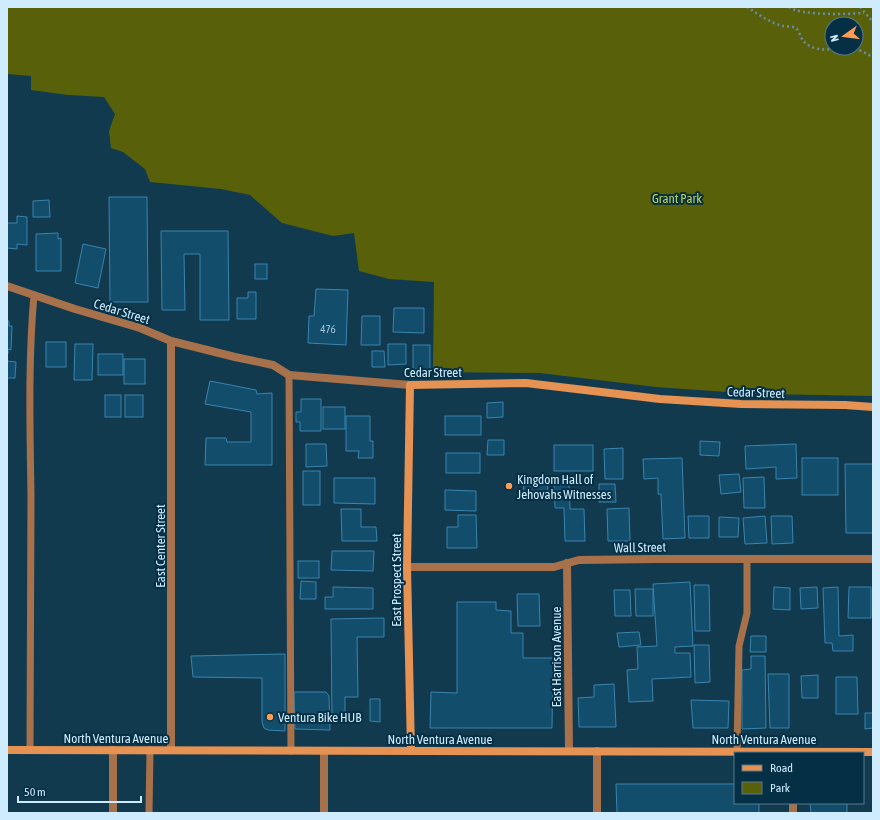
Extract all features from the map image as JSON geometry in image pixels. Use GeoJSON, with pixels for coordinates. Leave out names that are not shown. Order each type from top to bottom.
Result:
{"type":"FeatureCollection","features":[{"type":"Feature","properties":{"kind":"main road","name":"Cedar Street"},"geometry":{"type":"LineString","coordinates":[[410,385],[526,383],[660,399],[741,404],[845,405],[873,407]]}},
{"type":"Feature","properties":{"kind":"main road","name":"East Prospect Street"},"geometry":{"type":"LineString","coordinates":[[410,385],[407,567],[411,751]]}},
{"type":"Feature","properties":{"kind":"main road","name":"North Ventura Avenue"},"geometry":{"type":"LineString","coordinates":[[7,750],[873,752]]}},
{"type":"Feature","properties":{"kind":"street","name":"Cedar Street"},"geometry":{"type":"LineString","coordinates":[[7,286],[140,328],[171,341],[234,357],[273,364],[289,375],[410,385]]}},
{"type":"Feature","properties":{"kind":"street","name":"East Center Street"},"geometry":{"type":"LineString","coordinates":[[171,341],[172,750]]}},
{"type":"Feature","properties":{"kind":"street","name":"Wall Street"},"geometry":{"type":"LineString","coordinates":[[407,567],[554,567],[580,560],[873,559]]}},
{"type":"Feature","properties":{"kind":"street","name":"East Harrison Avenue"},"geometry":{"type":"LineString","coordinates":[[567,563],[569,751]]}},
{"type":"Feature","properties":{"kind":"street"},"geometry":{"type":"LineString","coordinates":[[113,750],[113,813]]}},
{"type":"Feature","properties":{"kind":"street"},"geometry":{"type":"LineString","coordinates":[[324,751],[324,813]]}},
{"type":"Feature","properties":{"kind":"street"},"geometry":{"type":"LineString","coordinates":[[597,751],[597,813]]}},
{"type":"Feature","properties":{"kind":"lane"},"geometry":{"type":"LineString","coordinates":[[30,750],[30,409],[34,295]]}},
{"type":"Feature","properties":{"kind":"lane"},"geometry":{"type":"LineString","coordinates":[[289,375],[291,751]]}},
{"type":"Feature","properties":{"kind":"lane"},"geometry":{"type":"LineString","coordinates":[[737,751],[739,646],[747,613],[747,559]]}},
{"type":"Feature","properties":{"kind":"lane"},"geometry":{"type":"LineString","coordinates":[[149,813],[150,750]]}},
{"type":"Feature","properties":{"kind":"path"},"geometry":{"type":"LineString","coordinates":[[747,7],[759,15],[783,26],[795,28],[798,30],[802,40],[812,47],[824,49]]}},
{"type":"Feature","properties":{"kind":"path"},"geometry":{"type":"LineString","coordinates":[[789,7],[813,14],[864,13]]}},
{"type":"Feature","properties":{"kind":"path"},"geometry":{"type":"LineString","coordinates":[[860,7],[873,22]]}},
{"type":"Feature","properties":{"kind":"path"},"geometry":{"type":"LineString","coordinates":[[864,52],[873,57]]}},
{"type":"Feature","properties":{"kind":"green space","name":"Grant Park"},"geometry":{"type":"Polygon","coordinates":[[[7,7],[873,7],[873,396],[755,394],[656,387],[540,373],[433,372],[434,282],[389,279],[359,271],[354,233],[333,236],[282,223],[250,195],[221,189],[150,182],[145,169],[123,152],[111,148],[109,131],[115,114],[104,97],[68,95],[31,90],[31,76],[7,74],[7,7]]]}},
{"type":"Feature","properties":{"kind":"building"},"geometry":{"type":"Polygon","coordinates":[[[109,197],[147,197],[148,302],[110,302],[109,197]]]}},
{"type":"Feature","properties":{"kind":"building"},"geometry":{"type":"Polygon","coordinates":[[[49,200],[50,217],[33,217],[33,201],[49,200]]]}},
{"type":"Feature","properties":{"kind":"building"},"geometry":{"type":"Polygon","coordinates":[[[17,216],[27,217],[27,245],[17,244],[17,249],[7,248],[7,223],[17,223],[17,216]]]}},
{"type":"Feature","properties":{"kind":"building"},"geometry":{"type":"Polygon","coordinates":[[[161,231],[228,231],[229,320],[200,320],[200,254],[184,254],[185,310],[162,310],[161,231]]]}},
{"type":"Feature","properties":{"kind":"building"},"geometry":{"type":"Polygon","coordinates":[[[58,233],[58,239],[61,238],[61,271],[36,271],[36,234],[58,233]]]}},
{"type":"Feature","properties":{"kind":"building"},"geometry":{"type":"Polygon","coordinates":[[[83,244],[106,249],[98,288],[75,283],[83,244]]]}},
{"type":"Feature","properties":{"kind":"building"},"geometry":{"type":"Polygon","coordinates":[[[255,264],[267,264],[267,279],[255,279],[255,264]]]}},
{"type":"Feature","properties":{"kind":"building"},"geometry":{"type":"Polygon","coordinates":[[[316,289],[348,290],[346,345],[308,343],[309,316],[314,316],[316,289]]]}},
{"type":"Feature","properties":{"kind":"building"},"geometry":{"type":"Polygon","coordinates":[[[248,292],[256,292],[256,319],[237,319],[237,298],[248,298],[248,292]]]}},
{"type":"Feature","properties":{"kind":"building"},"geometry":{"type":"Polygon","coordinates":[[[394,308],[424,308],[424,333],[393,332],[394,308]]]}},
{"type":"Feature","properties":{"kind":"building"},"geometry":{"type":"Polygon","coordinates":[[[362,316],[380,316],[380,345],[361,345],[362,316]]]}},
{"type":"Feature","properties":{"kind":"building"},"geometry":{"type":"Polygon","coordinates":[[[7,321],[9,321],[9,326],[12,326],[11,350],[8,349],[8,354],[7,354],[7,321]]]}},
{"type":"Feature","properties":{"kind":"building"},"geometry":{"type":"Polygon","coordinates":[[[46,342],[66,342],[66,367],[46,367],[46,342]]]}},
{"type":"Feature","properties":{"kind":"building"},"geometry":{"type":"Polygon","coordinates":[[[75,344],[93,344],[92,380],[74,380],[75,344]]]}},
{"type":"Feature","properties":{"kind":"building"},"geometry":{"type":"Polygon","coordinates":[[[388,344],[406,344],[406,364],[388,365],[388,344]]]}},
{"type":"Feature","properties":{"kind":"building"},"geometry":{"type":"Polygon","coordinates":[[[413,345],[430,345],[430,369],[413,369],[413,345]]]}},
{"type":"Feature","properties":{"kind":"building"},"geometry":{"type":"Polygon","coordinates":[[[372,351],[384,351],[385,367],[372,367],[372,351]]]}},
{"type":"Feature","properties":{"kind":"building"},"geometry":{"type":"Polygon","coordinates":[[[98,354],[123,354],[123,375],[98,375],[98,354]]]}},
{"type":"Feature","properties":{"kind":"building"},"geometry":{"type":"Polygon","coordinates":[[[124,359],[145,359],[145,384],[124,384],[124,359]]]}},
{"type":"Feature","properties":{"kind":"building"},"geometry":{"type":"Polygon","coordinates":[[[7,361],[16,362],[15,378],[7,378],[7,361]]]}},
{"type":"Feature","properties":{"kind":"building"},"geometry":{"type":"Polygon","coordinates":[[[210,381],[256,390],[257,394],[272,393],[272,465],[205,465],[206,438],[226,438],[227,442],[251,442],[251,412],[205,404],[210,381]]]}},
{"type":"Feature","properties":{"kind":"building"},"geometry":{"type":"Polygon","coordinates":[[[105,395],[121,395],[121,417],[105,417],[105,395]]]}},
{"type":"Feature","properties":{"kind":"building"},"geometry":{"type":"Polygon","coordinates":[[[125,395],[143,395],[143,417],[125,417],[125,395]]]}},
{"type":"Feature","properties":{"kind":"building"},"geometry":{"type":"Polygon","coordinates":[[[301,399],[321,399],[321,431],[300,431],[300,422],[296,422],[296,412],[301,412],[301,399]]]}},
{"type":"Feature","properties":{"kind":"building"},"geometry":{"type":"Polygon","coordinates":[[[503,402],[503,417],[487,418],[487,403],[503,402]]]}},
{"type":"Feature","properties":{"kind":"building"},"geometry":{"type":"Polygon","coordinates":[[[323,407],[345,407],[345,429],[323,429],[323,407]]]}},
{"type":"Feature","properties":{"kind":"building"},"geometry":{"type":"Polygon","coordinates":[[[346,416],[370,416],[370,441],[373,441],[373,458],[358,458],[359,451],[346,451],[346,416]]]}},
{"type":"Feature","properties":{"kind":"building"},"geometry":{"type":"Polygon","coordinates":[[[445,416],[481,416],[481,435],[445,435],[445,416]]]}},
{"type":"Feature","properties":{"kind":"building"},"geometry":{"type":"Polygon","coordinates":[[[488,440],[504,440],[504,455],[487,455],[488,440]]]}},
{"type":"Feature","properties":{"kind":"building"},"geometry":{"type":"Polygon","coordinates":[[[700,441],[720,442],[719,456],[700,455],[700,441]]]}},
{"type":"Feature","properties":{"kind":"building"},"geometry":{"type":"Polygon","coordinates":[[[306,444],[326,444],[327,466],[306,467],[306,444]]]}},
{"type":"Feature","properties":{"kind":"building"},"geometry":{"type":"Polygon","coordinates":[[[796,444],[797,478],[776,479],[776,467],[746,469],[745,446],[796,444]]]}},
{"type":"Feature","properties":{"kind":"building"},"geometry":{"type":"Polygon","coordinates":[[[554,445],[593,445],[593,471],[554,471],[554,445]]]}},
{"type":"Feature","properties":{"kind":"building"},"geometry":{"type":"Polygon","coordinates":[[[623,448],[623,479],[605,479],[604,449],[623,448]]]}},
{"type":"Feature","properties":{"kind":"building"},"geometry":{"type":"Polygon","coordinates":[[[446,453],[480,453],[480,473],[446,473],[446,453]]]}},
{"type":"Feature","properties":{"kind":"building"},"geometry":{"type":"Polygon","coordinates":[[[682,458],[685,538],[663,539],[661,494],[658,494],[658,478],[644,479],[643,459],[682,458]]]}},
{"type":"Feature","properties":{"kind":"building"},"geometry":{"type":"Polygon","coordinates":[[[802,458],[838,458],[838,495],[802,495],[802,458]]]}},
{"type":"Feature","properties":{"kind":"building"},"geometry":{"type":"Polygon","coordinates":[[[845,464],[873,464],[873,533],[846,533],[845,464]]]}},
{"type":"Feature","properties":{"kind":"building"},"geometry":{"type":"Polygon","coordinates":[[[303,471],[320,471],[320,505],[303,505],[303,471]]]}},
{"type":"Feature","properties":{"kind":"building"},"geometry":{"type":"Polygon","coordinates":[[[739,474],[741,492],[721,494],[719,475],[739,474]]]}},
{"type":"Feature","properties":{"kind":"building"},"geometry":{"type":"Polygon","coordinates":[[[764,477],[765,508],[744,508],[743,478],[764,477]]]}},
{"type":"Feature","properties":{"kind":"building"},"geometry":{"type":"Polygon","coordinates":[[[334,478],[375,478],[375,504],[334,503],[334,478]]]}},
{"type":"Feature","properties":{"kind":"building"},"geometry":{"type":"Polygon","coordinates":[[[547,478],[548,495],[524,495],[523,479],[547,478]]]}},
{"type":"Feature","properties":{"kind":"building"},"geometry":{"type":"Polygon","coordinates":[[[554,484],[569,484],[570,509],[584,509],[585,541],[565,541],[564,508],[555,508],[554,484]]]}},
{"type":"Feature","properties":{"kind":"building"},"geometry":{"type":"Polygon","coordinates":[[[599,484],[615,484],[616,502],[599,502],[599,484]]]}},
{"type":"Feature","properties":{"kind":"building"},"geometry":{"type":"Polygon","coordinates":[[[445,490],[476,491],[476,511],[445,510],[445,490]]]}},
{"type":"Feature","properties":{"kind":"building"},"geometry":{"type":"Polygon","coordinates":[[[629,508],[630,541],[608,541],[607,509],[629,508]]]}},
{"type":"Feature","properties":{"kind":"building"},"geometry":{"type":"Polygon","coordinates":[[[341,509],[361,509],[361,527],[376,527],[377,541],[342,541],[341,509]]]}},
{"type":"Feature","properties":{"kind":"building"},"geometry":{"type":"Polygon","coordinates":[[[458,515],[476,515],[477,548],[447,548],[447,527],[458,527],[458,515]]]}},
{"type":"Feature","properties":{"kind":"building"},"geometry":{"type":"Polygon","coordinates":[[[688,516],[709,516],[709,538],[689,538],[688,516]]]}},
{"type":"Feature","properties":{"kind":"building"},"geometry":{"type":"Polygon","coordinates":[[[765,516],[767,543],[745,544],[743,518],[765,516]]]}},
{"type":"Feature","properties":{"kind":"building"},"geometry":{"type":"Polygon","coordinates":[[[771,516],[792,516],[793,543],[772,544],[771,516]]]}},
{"type":"Feature","properties":{"kind":"building"},"geometry":{"type":"Polygon","coordinates":[[[719,517],[739,518],[738,537],[719,537],[719,517]]]}},
{"type":"Feature","properties":{"kind":"building"},"geometry":{"type":"Polygon","coordinates":[[[332,551],[374,551],[373,571],[331,570],[332,551]]]}},
{"type":"Feature","properties":{"kind":"building"},"geometry":{"type":"Polygon","coordinates":[[[298,561],[319,561],[319,578],[298,578],[298,561]]]}},
{"type":"Feature","properties":{"kind":"building"},"geometry":{"type":"Polygon","coordinates":[[[301,581],[316,582],[316,599],[300,599],[301,581]]]}},
{"type":"Feature","properties":{"kind":"building"},"geometry":{"type":"Polygon","coordinates":[[[690,582],[693,646],[675,647],[675,653],[690,653],[691,677],[652,679],[653,701],[629,702],[627,670],[638,669],[637,647],[657,646],[653,584],[690,582]]]}},
{"type":"Feature","properties":{"kind":"building"},"geometry":{"type":"Polygon","coordinates":[[[694,585],[709,585],[710,631],[695,631],[694,585]]]}},
{"type":"Feature","properties":{"kind":"building"},"geometry":{"type":"Polygon","coordinates":[[[333,587],[373,588],[373,609],[325,609],[325,597],[333,597],[333,587]]]}},
{"type":"Feature","properties":{"kind":"building"},"geometry":{"type":"Polygon","coordinates":[[[774,587],[790,588],[790,610],[773,609],[774,587]]]}},
{"type":"Feature","properties":{"kind":"building"},"geometry":{"type":"Polygon","coordinates":[[[817,587],[818,608],[801,609],[800,588],[817,587]]]}},
{"type":"Feature","properties":{"kind":"building"},"geometry":{"type":"Polygon","coordinates":[[[838,587],[839,636],[853,635],[853,651],[833,651],[832,643],[825,643],[823,588],[838,587]]]}},
{"type":"Feature","properties":{"kind":"building"},"geometry":{"type":"Polygon","coordinates":[[[849,587],[871,587],[871,618],[848,618],[849,587]]]}},
{"type":"Feature","properties":{"kind":"building"},"geometry":{"type":"Polygon","coordinates":[[[635,589],[653,589],[653,616],[636,616],[635,589]]]}},
{"type":"Feature","properties":{"kind":"building"},"geometry":{"type":"Polygon","coordinates":[[[614,590],[630,590],[631,616],[615,616],[614,590]]]}},
{"type":"Feature","properties":{"kind":"building"},"geometry":{"type":"Polygon","coordinates":[[[517,594],[539,594],[540,626],[518,626],[517,594]]]}},
{"type":"Feature","properties":{"kind":"building"},"geometry":{"type":"Polygon","coordinates":[[[457,602],[496,602],[496,610],[511,611],[511,633],[523,633],[523,658],[553,658],[552,728],[430,728],[431,692],[457,693],[457,602]]]}},
{"type":"Feature","properties":{"kind":"building"},"geometry":{"type":"Polygon","coordinates":[[[384,618],[384,637],[357,637],[358,697],[345,697],[345,720],[342,722],[332,722],[331,619],[384,618]]]}},
{"type":"Feature","properties":{"kind":"building"},"geometry":{"type":"Polygon","coordinates":[[[639,632],[641,645],[619,647],[617,633],[639,632]]]}},
{"type":"Feature","properties":{"kind":"building"},"geometry":{"type":"Polygon","coordinates":[[[751,636],[766,636],[766,652],[750,652],[751,636]]]}},
{"type":"Feature","properties":{"kind":"building"},"geometry":{"type":"Polygon","coordinates":[[[694,645],[709,645],[710,682],[695,683],[694,645]]]}},
{"type":"Feature","properties":{"kind":"building"},"geometry":{"type":"Polygon","coordinates":[[[285,654],[285,731],[268,730],[264,728],[262,722],[262,678],[193,677],[191,656],[285,654]]]}},
{"type":"Feature","properties":{"kind":"building"},"geometry":{"type":"Polygon","coordinates":[[[751,656],[765,656],[766,728],[742,729],[742,670],[751,669],[751,656]]]}},
{"type":"Feature","properties":{"kind":"building"},"geometry":{"type":"Polygon","coordinates":[[[768,674],[789,674],[789,728],[770,728],[768,674]]]}},
{"type":"Feature","properties":{"kind":"building"},"geometry":{"type":"Polygon","coordinates":[[[818,675],[818,698],[802,698],[801,676],[818,675]]]}},
{"type":"Feature","properties":{"kind":"building"},"geometry":{"type":"Polygon","coordinates":[[[836,677],[857,677],[858,714],[836,714],[836,677]]]}},
{"type":"Feature","properties":{"kind":"building"},"geometry":{"type":"Polygon","coordinates":[[[614,684],[616,727],[579,727],[578,698],[594,697],[594,685],[614,684]]]}},
{"type":"Feature","properties":{"kind":"building"},"geometry":{"type":"Polygon","coordinates":[[[294,692],[326,692],[329,696],[330,730],[295,729],[294,692]]]}},
{"type":"Feature","properties":{"kind":"building"},"geometry":{"type":"Polygon","coordinates":[[[370,699],[380,699],[380,722],[370,721],[370,699]]]}},
{"type":"Feature","properties":{"kind":"building"},"geometry":{"type":"Polygon","coordinates":[[[691,700],[729,701],[728,728],[693,728],[691,700]]]}},
{"type":"Feature","properties":{"kind":"building"},"geometry":{"type":"Polygon","coordinates":[[[865,713],[873,713],[873,728],[865,729],[865,713]]]}},
{"type":"Feature","properties":{"kind":"building"},"geometry":{"type":"Polygon","coordinates":[[[616,784],[734,784],[734,804],[759,804],[759,813],[617,813],[616,784]]]}},
{"type":"Feature","properties":{"kind":"building"},"geometry":{"type":"Polygon","coordinates":[[[810,804],[847,804],[847,813],[811,813],[810,804]]]}},
{"type":"Feature","properties":{"kind":"place","name":"Kingdom Hall of Jehovahs Witnesses"},"geometry":{"type":"Point","coordinates":[509,486]}},
{"type":"Feature","properties":{"kind":"place","name":"Ventura Bike HUB"},"geometry":{"type":"Point","coordinates":[270,717]}}]}
